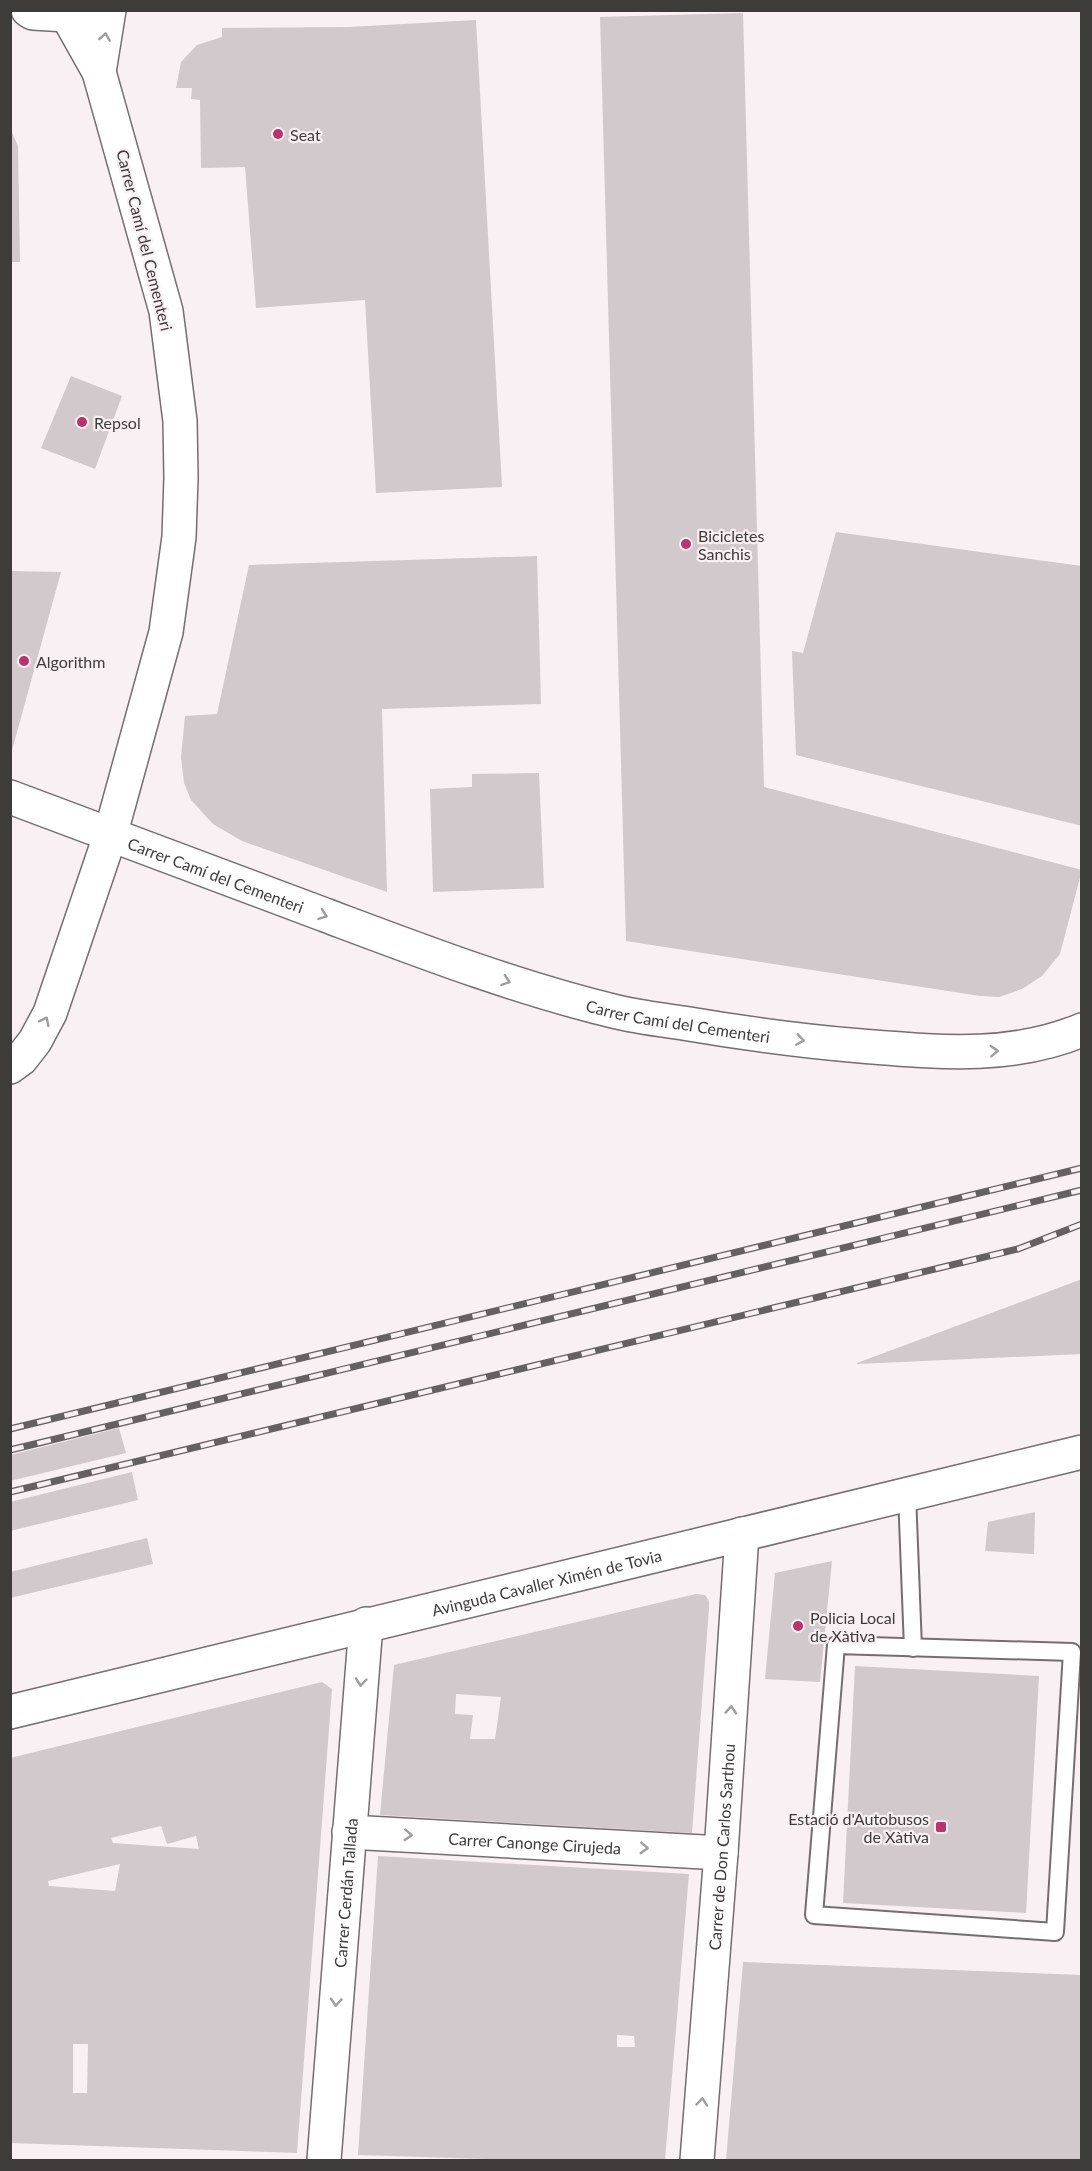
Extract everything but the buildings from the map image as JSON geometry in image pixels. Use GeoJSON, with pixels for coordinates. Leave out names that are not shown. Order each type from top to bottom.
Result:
{"type":"FeatureCollection","features":[{"type":"Feature","properties":{"kind":"street"},"geometry":{"type":"LineString","coordinates":[[28,10],[33,13],[79,13]]}},
{"type":"Feature","properties":{"kind":"street","name":"Carrer Camí del Cementeri"},"geometry":{"type":"LineString","coordinates":[[99,72],[109,10]]}},
{"type":"Feature","properties":{"kind":"street","name":"Carrer Camí del Cementeri"},"geometry":{"type":"LineString","coordinates":[[79,13],[99,72],[166,311],[179,411],[181,478],[179,537],[166,632],[110,836],[519,985],[620,1013],[823,1043],[913,1050],[1019,1049],[1056,1041],[1082,1030]]}},
{"type":"Feature","properties":{"kind":"street"},"geometry":{"type":"LineString","coordinates":[[10,797],[110,836],[50,1012],[35,1041],[21,1059],[10,1068]]}},
{"type":"Feature","properties":{"kind":"street","name":"Avinguda Cavaller Ximén de Tovia"},"geometry":{"type":"LineString","coordinates":[[10,1712],[1082,1452]]}},
{"type":"Feature","properties":{"kind":"street","name":"Carrer de Don Carlos Sarthou"},"geometry":{"type":"LineString","coordinates":[[697,2160],[721,1853],[742,1534]]}},
{"type":"Feature","properties":{"kind":"street","name":"Carrer Cerdán Tallada"},"geometry":{"type":"LineString","coordinates":[[324,2160],[366,1624]]}},
{"type":"Feature","properties":{"kind":"street","name":"Carrer Canonge Cirujeda"},"geometry":{"type":"LineString","coordinates":[[349,1832],[721,1853]]}},
{"type":"Feature","properties":{"kind":"lane"},"geometry":{"type":"LineString","coordinates":[[907,1494],[913,1648]]}},
{"type":"Feature","properties":{"kind":"lane"},"geometry":{"type":"LineString","coordinates":[[836,1646],[913,1648],[1072,1652],[1055,1932],[814,1915],[836,1646]]}},
{"type":"Feature","properties":{"kind":"railway"},"geometry":{"type":"LineString","coordinates":[[10,1429],[1082,1168]]}},
{"type":"Feature","properties":{"kind":"railway"},"geometry":{"type":"LineString","coordinates":[[10,1450],[1082,1190]]}},
{"type":"Feature","properties":{"kind":"railway"},"geometry":{"type":"LineString","coordinates":[[10,1492],[1018,1249],[1082,1224]]}},
{"type":"Feature","properties":{"kind":"place","name":"Seat"},"geometry":{"type":"Point","coordinates":[278,134]}},
{"type":"Feature","properties":{"kind":"place","name":"Repsol"},"geometry":{"type":"Point","coordinates":[82,422]}},
{"type":"Feature","properties":{"kind":"place","name":"Bicicletes Sanchis"},"geometry":{"type":"Point","coordinates":[686,544]}},
{"type":"Feature","properties":{"kind":"place","name":"Algorithm"},"geometry":{"type":"Point","coordinates":[24,661]}},
{"type":"Feature","properties":{"kind":"place","name":"Policia Local de Xàtiva"},"geometry":{"type":"Point","coordinates":[798,1626]}},
{"type":"Feature","properties":{"kind":"place","name":"Estació d'Autobusos de Xàtiva"},"geometry":{"type":"Point","coordinates":[941,1827]}}]}
